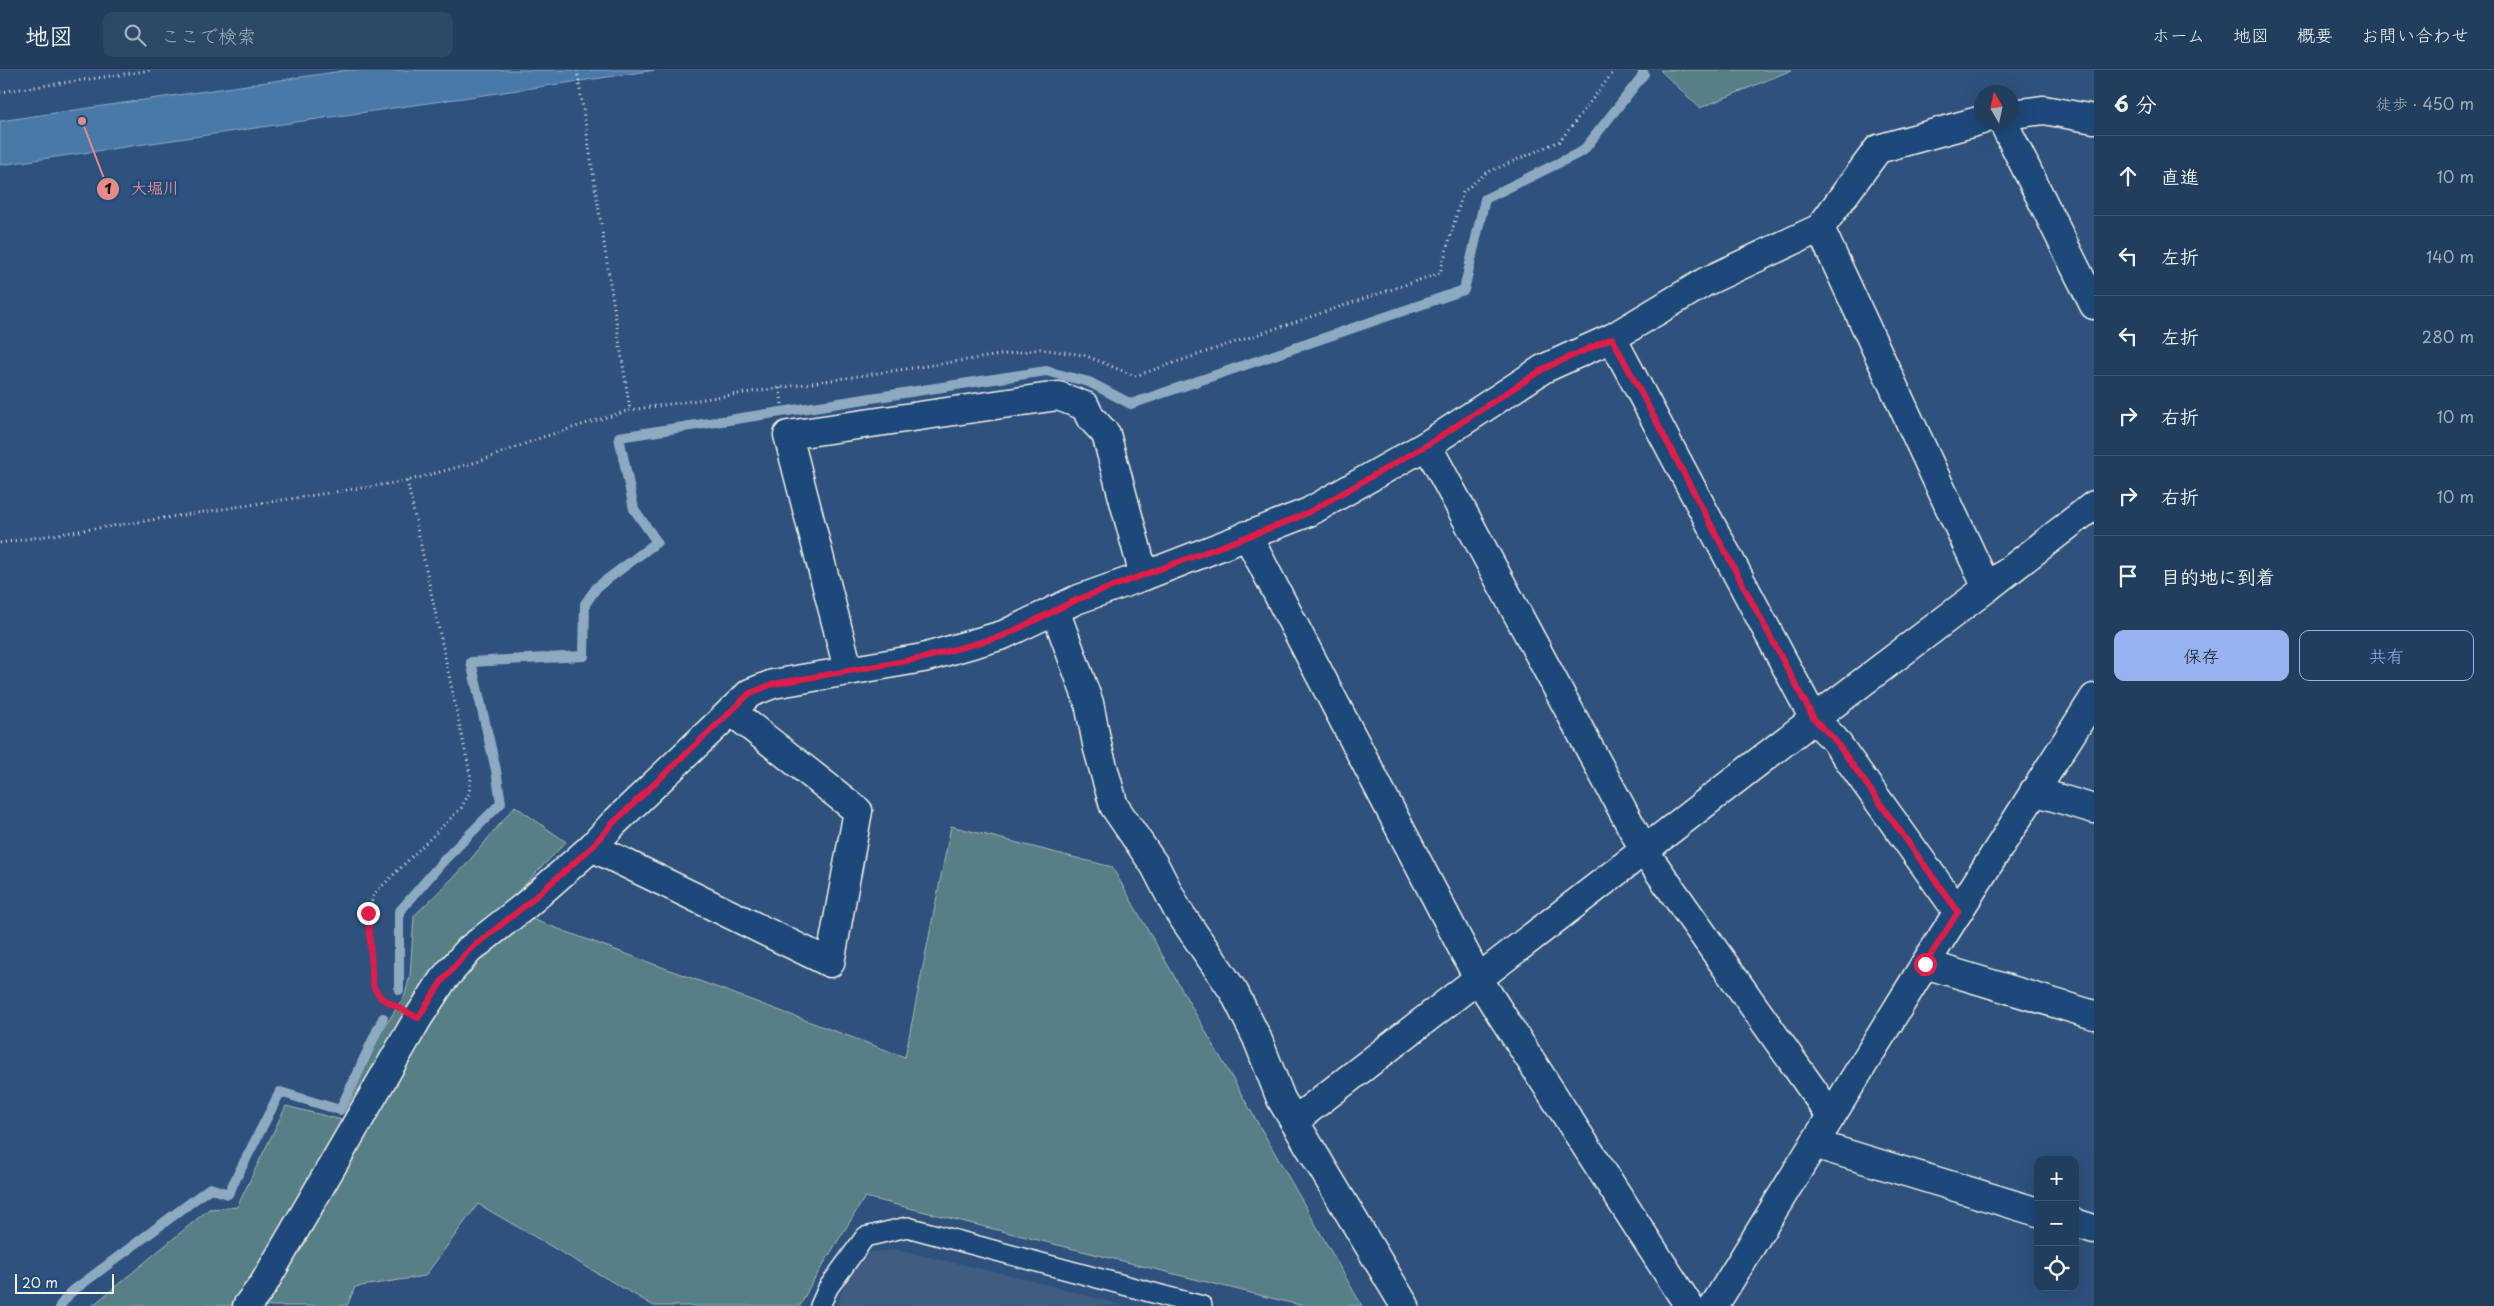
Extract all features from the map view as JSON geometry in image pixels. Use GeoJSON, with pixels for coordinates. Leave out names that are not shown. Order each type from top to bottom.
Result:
{"type":"FeatureCollection","features":[{"type":"Feature","properties":{"kind":"street"},"geometry":{"type":"LineString","coordinates":[[2019,113],[2044,110],[2094,119]]}},
{"type":"Feature","properties":{"kind":"street"},"geometry":{"type":"LineString","coordinates":[[247,1306],[262,1285],[418,1018],[442,981],[469,950],[526,905],[592,847],[612,824],[750,693],[773,684],[848,669],[923,658],[1003,636],[1076,600],[1144,576],[1309,512],[1427,445],[1543,369],[1612,338],[1705,282],[1820,228],[1878,149],[1974,122]]}},
{"type":"Feature","properties":{"kind":"street"},"geometry":{"type":"LineString","coordinates":[[2007,130],[2094,305]]}},
{"type":"Feature","properties":{"kind":"street"},"geometry":{"type":"LineString","coordinates":[[1820,228],[1987,588]]}},
{"type":"Feature","properties":{"kind":"street"},"geometry":{"type":"LineString","coordinates":[[1612,338],[1814,719],[1834,739],[1958,912]]}},
{"type":"Feature","properties":{"kind":"street"},"geometry":{"type":"LineString","coordinates":[[848,669],[788,435],[1058,396],[1086,406],[1090,417],[1106,434],[1144,576]]}},
{"type":"Feature","properties":{"kind":"street"},"geometry":{"type":"LineString","coordinates":[[1427,445],[1645,852],[1831,1116]]}},
{"type":"Feature","properties":{"kind":"street"},"geometry":{"type":"LineString","coordinates":[[1294,1121],[2094,505]]}},
{"type":"Feature","properties":{"kind":"street"},"geometry":{"type":"LineString","coordinates":[[1247,535],[1478,980],[1689,1306]]}},
{"type":"Feature","properties":{"kind":"street"},"geometry":{"type":"LineString","coordinates":[[1056,610],[1089,703],[1098,749],[1114,806],[1154,866],[1177,909],[1234,992],[1256,1038],[1281,1099],[1405,1306]]}},
{"type":"Feature","properties":{"kind":"street"},"geometry":{"type":"LineString","coordinates":[[1714,1306],[1925,964],[2094,698]]}},
{"type":"Feature","properties":{"kind":"street"},"geometry":{"type":"LineString","coordinates":[[592,847],[830,963],[858,811],[731,711]]}},
{"type":"Feature","properties":{"kind":"street"},"geometry":{"type":"LineString","coordinates":[[2034,791],[2094,809]]}},
{"type":"Feature","properties":{"kind":"street"},"geometry":{"type":"LineString","coordinates":[[1925,964],[2094,1014]]}},
{"type":"Feature","properties":{"kind":"street"},"geometry":{"type":"LineString","coordinates":[[1814,1144],[2034,1211]]}},
{"type":"Feature","properties":{"kind":"street"},"geometry":{"type":"LineString","coordinates":[[2079,1224],[2094,1229]]}},
{"type":"Feature","properties":{"kind":"lane"},"geometry":{"type":"LineString","coordinates":[[820,1306],[828,1288],[865,1236],[907,1227],[1202,1306]]}},
{"type":"Feature","properties":{"kind":"path"},"geometry":{"type":"LineString","coordinates":[[0,92],[152,70]]}},
{"type":"Feature","properties":{"kind":"path"},"geometry":{"type":"LineString","coordinates":[[577,70],[630,410]]}},
{"type":"Feature","properties":{"kind":"path"},"geometry":{"type":"LineString","coordinates":[[0,543],[407,481],[480,462],[543,437],[630,410],[1040,349],[1084,355],[1135,376],[1440,273],[1463,192],[1486,173],[1560,141],[1615,70]]}},
{"type":"Feature","properties":{"kind":"path"},"geometry":{"type":"LineString","coordinates":[[780,388],[782,400]]}},
{"type":"Feature","properties":{"kind":"path"},"geometry":{"type":"LineString","coordinates":[[407,481],[472,778],[469,794],[462,808],[374,894],[368,913],[373,986],[381,998],[418,1018]]}},
{"type":"Feature","properties":{"kind":"shaded area"},"geometry":{"type":"Polygon","coordinates":[[[349,70],[656,70],[0,165],[0,121],[349,70]]]}},
{"type":"Feature","properties":{"kind":"shaded area"},"geometry":{"type":"Polygon","coordinates":[[[897,1250],[1014,1276],[1126,1306],[837,1306],[847,1276],[870,1252],[897,1250]]]}},
{"type":"Feature","properties":{"kind":"green space"},"geometry":{"type":"Polygon","coordinates":[[[1660,70],[1792,70],[1700,108],[1660,70]]]}},
{"type":"Feature","properties":{"kind":"green space"},"geometry":{"type":"Polygon","coordinates":[[[515,806],[566,842],[502,908],[905,1057],[951,826],[1112,867],[1362,1306],[1303,1306],[865,1197],[810,1286],[800,1306],[654,1306],[478,1204],[425,1276],[355,1287],[347,1306],[92,1306],[209,1209],[237,1207],[286,1106],[342,1120],[380,1034],[405,995],[410,976],[414,916],[465,866],[515,806]]]}},
{"type":"Feature","properties":{"kind":"waterway"},"geometry":{"type":"LineString","coordinates":[[399,990],[399,912],[445,859],[501,803],[496,770],[471,662],[584,656],[585,604],[597,587],[657,542],[634,509],[619,437],[1046,371],[1089,382],[1131,404],[1464,290],[1485,199],[1583,151],[1644,74],[1642,70]]}},
{"type":"Feature","properties":{"kind":"waterway"},"geometry":{"type":"LineString","coordinates":[[60,1306],[70,1293],[210,1188],[228,1194],[280,1092],[340,1110],[383,1018]]}},
{"type":"Feature","properties":{"kind":"place","name":"大堀川"},"geometry":{"type":"Point","coordinates":[82,121]}},
{"type":"Feature","properties":{"kind":"route"},"geometry":{"type":"LineString","coordinates":[[368,913],[373,986],[381,998],[418,1018],[442,981],[469,950],[526,905],[592,847],[612,824],[750,693],[773,684],[848,669],[923,658],[1003,636],[1076,600],[1144,576],[1247,535],[1284,523],[1309,512],[1427,445],[1543,369],[1612,338],[1814,719],[1834,739],[1958,912],[1925,964]]}}]}
